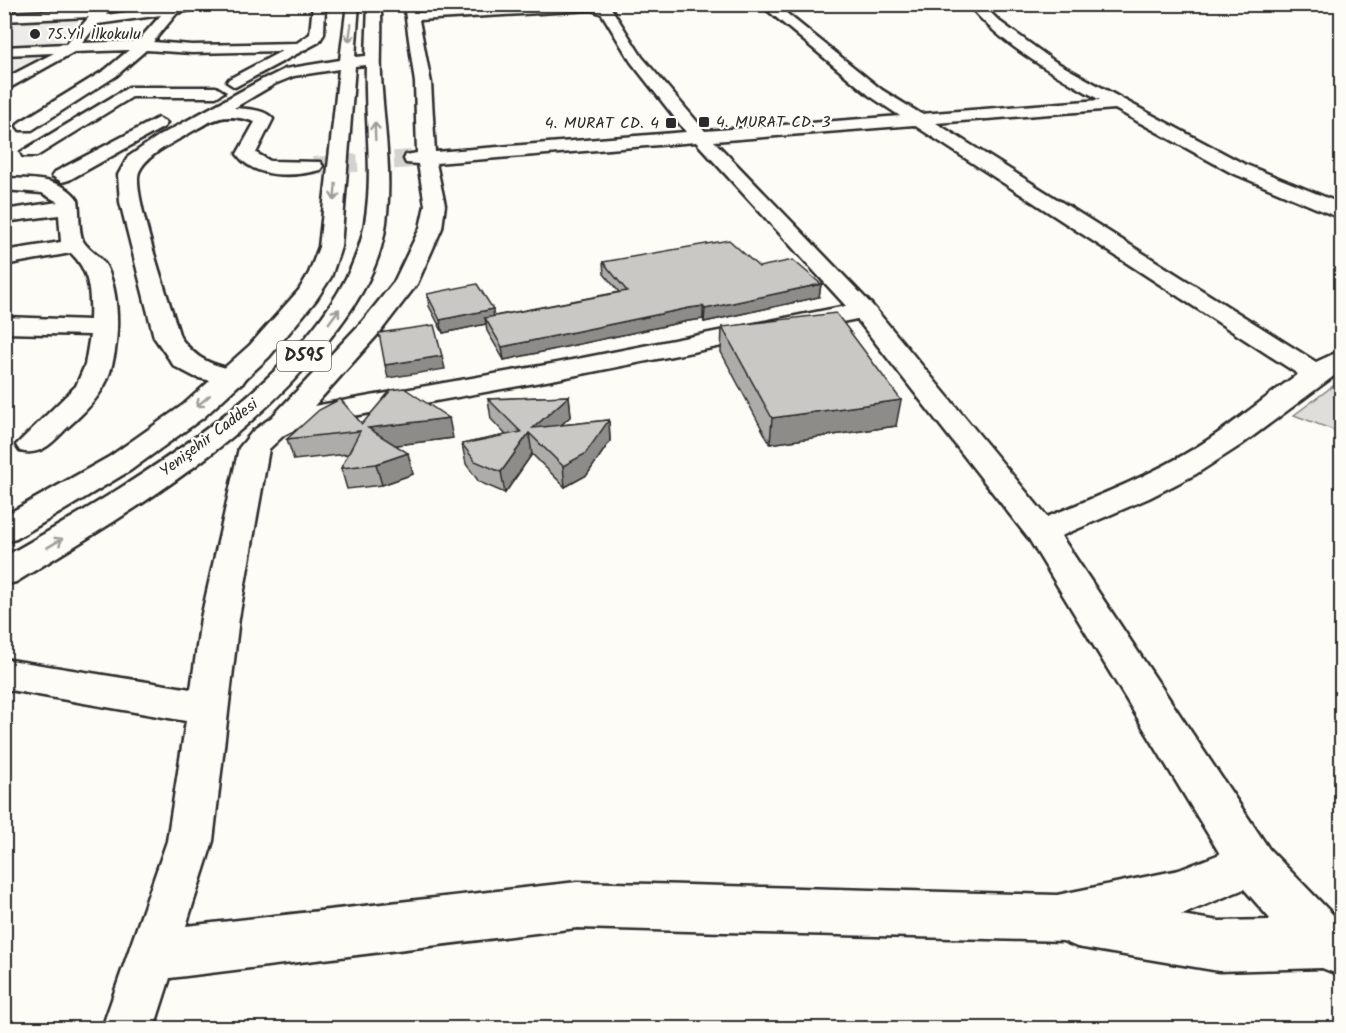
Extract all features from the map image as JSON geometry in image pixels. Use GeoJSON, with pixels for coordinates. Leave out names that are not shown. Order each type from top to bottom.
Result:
{"type":"FeatureCollection","features":[{"type":"Feature","properties":{"kind":"main road"},"geometry":{"type":"LineString","coordinates":[[4,17],[101,13],[212,4]]}},
{"type":"Feature","properties":{"kind":"main road"},"geometry":{"type":"LineString","coordinates":[[232,378],[205,372],[183,360],[166,337],[130,202],[131,172],[135,161],[216,101],[299,46],[314,39],[317,34],[311,24],[319,4]]}},
{"type":"Feature","properties":{"kind":"main road","name":"Yenişehir Caddesi"},"geometry":{"type":"LineString","coordinates":[[4,531],[56,503],[149,442],[232,378],[273,338],[317,280],[330,247],[353,4]]}},
{"type":"Feature","properties":{"kind":"main road","name":"Yenişehir Caddesi"},"geometry":{"type":"LineString","coordinates":[[4,573],[118,505],[256,405],[310,349],[348,297],[367,258],[373,234],[378,189],[374,4]]}},
{"type":"Feature","properties":{"kind":"main road"},"geometry":{"type":"LineString","coordinates":[[766,4],[831,54],[876,93],[916,120],[1315,373]]}},
{"type":"Feature","properties":{"kind":"main road"},"geometry":{"type":"LineString","coordinates":[[974,4],[993,24],[1049,64],[1118,104],[1237,168],[1341,212]]}},
{"type":"Feature","properties":{"kind":"main road"},"geometry":{"type":"LineString","coordinates":[[128,1029],[190,841],[220,618],[255,448],[266,434],[284,421],[363,336],[405,284],[431,228],[435,205],[420,158],[423,83],[411,11],[589,5],[618,7],[636,59],[701,138],[816,256],[863,310],[1041,532],[1252,864],[1333,947]]}},
{"type":"Feature","properties":{"kind":"main road"},"geometry":{"type":"LineString","coordinates":[[26,126],[54,105],[120,66],[147,40],[171,8]]}},
{"type":"Feature","properties":{"kind":"main road"},"geometry":{"type":"LineString","coordinates":[[4,86],[71,48],[101,13]]}},
{"type":"Feature","properties":{"kind":"main road"},"geometry":{"type":"LineString","coordinates":[[4,51],[71,48],[147,40],[172,33]]}},
{"type":"Feature","properties":{"kind":"main road"},"geometry":{"type":"LineString","coordinates":[[147,40],[192,49],[299,46]]}},
{"type":"Feature","properties":{"kind":"main road"},"geometry":{"type":"LineString","coordinates":[[188,106],[216,101],[267,82],[299,74],[374,64]]}},
{"type":"Feature","properties":{"kind":"main road"},"geometry":{"type":"LineString","coordinates":[[30,152],[129,92],[216,101],[264,119],[263,126],[246,148],[246,154],[250,159],[272,167],[313,166]]}},
{"type":"Feature","properties":{"kind":"main road"},"geometry":{"type":"LineString","coordinates":[[420,158],[1118,104]]}},
{"type":"Feature","properties":{"kind":"main road"},"geometry":{"type":"LineString","coordinates":[[62,176],[170,116]]}},
{"type":"Feature","properties":{"kind":"main road"},"geometry":{"type":"LineString","coordinates":[[4,175],[62,176],[131,172]]}},
{"type":"Feature","properties":{"kind":"main road"},"geometry":{"type":"LineString","coordinates":[[62,176],[100,180],[131,172]]}},
{"type":"Feature","properties":{"kind":"main road"},"geometry":{"type":"LineString","coordinates":[[4,184],[58,191],[68,200],[70,230],[75,246],[90,257],[97,270],[102,296],[102,352],[89,388],[32,445]]}},
{"type":"Feature","properties":{"kind":"main road"},"geometry":{"type":"LineString","coordinates":[[4,216],[69,207]]}},
{"type":"Feature","properties":{"kind":"main road"},"geometry":{"type":"LineString","coordinates":[[4,258],[75,246]]}},
{"type":"Feature","properties":{"kind":"main road"},"geometry":{"type":"LineString","coordinates":[[284,421],[557,371],[863,310]]}},
{"type":"Feature","properties":{"kind":"main road"},"geometry":{"type":"LineString","coordinates":[[4,325],[102,328]]}},
{"type":"Feature","properties":{"kind":"main road"},"geometry":{"type":"LineString","coordinates":[[1041,532],[1122,500],[1182,469],[1229,439],[1315,373],[1341,358]]}},
{"type":"Feature","properties":{"kind":"main road"},"geometry":{"type":"LineString","coordinates":[[4,674],[208,708]]}},
{"type":"Feature","properties":{"kind":"main road"},"geometry":{"type":"LineString","coordinates":[[1057,919],[1179,894],[1252,864]]}},
{"type":"Feature","properties":{"kind":"main road"},"geometry":{"type":"LineString","coordinates":[[152,955],[577,904],[1057,919],[1219,946],[1333,947]]}},
{"type":"Feature","properties":{"kind":"shaded area","name":"75.Yıl İlkokulu"},"geometry":{"type":"Polygon","coordinates":[[[71,17],[80,19],[53,47],[5,49],[5,20],[71,17]]]}},
{"type":"Feature","properties":{"kind":"shaded area"},"geometry":{"type":"Polygon","coordinates":[[[51,53],[5,78],[5,54],[51,53]]]}},
{"type":"Feature","properties":{"kind":"shaded area"},"geometry":{"type":"Polygon","coordinates":[[[1341,380],[1341,433],[1294,415],[1341,380]]]}},
{"type":"Feature","properties":{"kind":"building"},"geometry":{"type":"Polygon","coordinates":[[[729,240],[759,267],[793,260],[821,284],[705,309],[703,306],[689,308],[502,347],[485,318],[627,291],[603,262],[729,240]]]}},
{"type":"Feature","properties":{"kind":"building"},"geometry":{"type":"Polygon","coordinates":[[[477,284],[493,309],[440,320],[427,294],[477,284]]]}},
{"type":"Feature","properties":{"kind":"building"},"geometry":{"type":"Polygon","coordinates":[[[836,313],[901,400],[772,418],[722,327],[836,313]]]}},
{"type":"Feature","properties":{"kind":"building"},"geometry":{"type":"Polygon","coordinates":[[[434,325],[442,356],[385,365],[379,333],[434,325]]]}},
{"type":"Feature","properties":{"kind":"building"},"geometry":{"type":"Polygon","coordinates":[[[404,388],[449,418],[368,428],[408,453],[376,464],[341,468],[360,431],[287,439],[319,410],[340,399],[362,424],[391,390],[404,388]]]}},
{"type":"Feature","properties":{"kind":"building"},"geometry":{"type":"Polygon","coordinates":[[[569,396],[533,428],[609,420],[585,454],[563,466],[529,433],[501,472],[475,461],[462,444],[521,432],[488,399],[569,396]]]}},
{"type":"Feature","properties":{"kind":"tunnel"},"geometry":{"type":"LineString","coordinates":[[313,166],[413,159]]}},
{"type":"Feature","properties":{"kind":"place","name":"75.Yıl İlkokulu"},"geometry":{"type":"Point","coordinates":[35,34]}},
{"type":"Feature","properties":{"kind":"place","name":"4. MURAT CD. 3"},"geometry":{"type":"Point","coordinates":[704,122]}},
{"type":"Feature","properties":{"kind":"place","name":"4. MURAT CD. 4"},"geometry":{"type":"Point","coordinates":[671,123]}}]}
